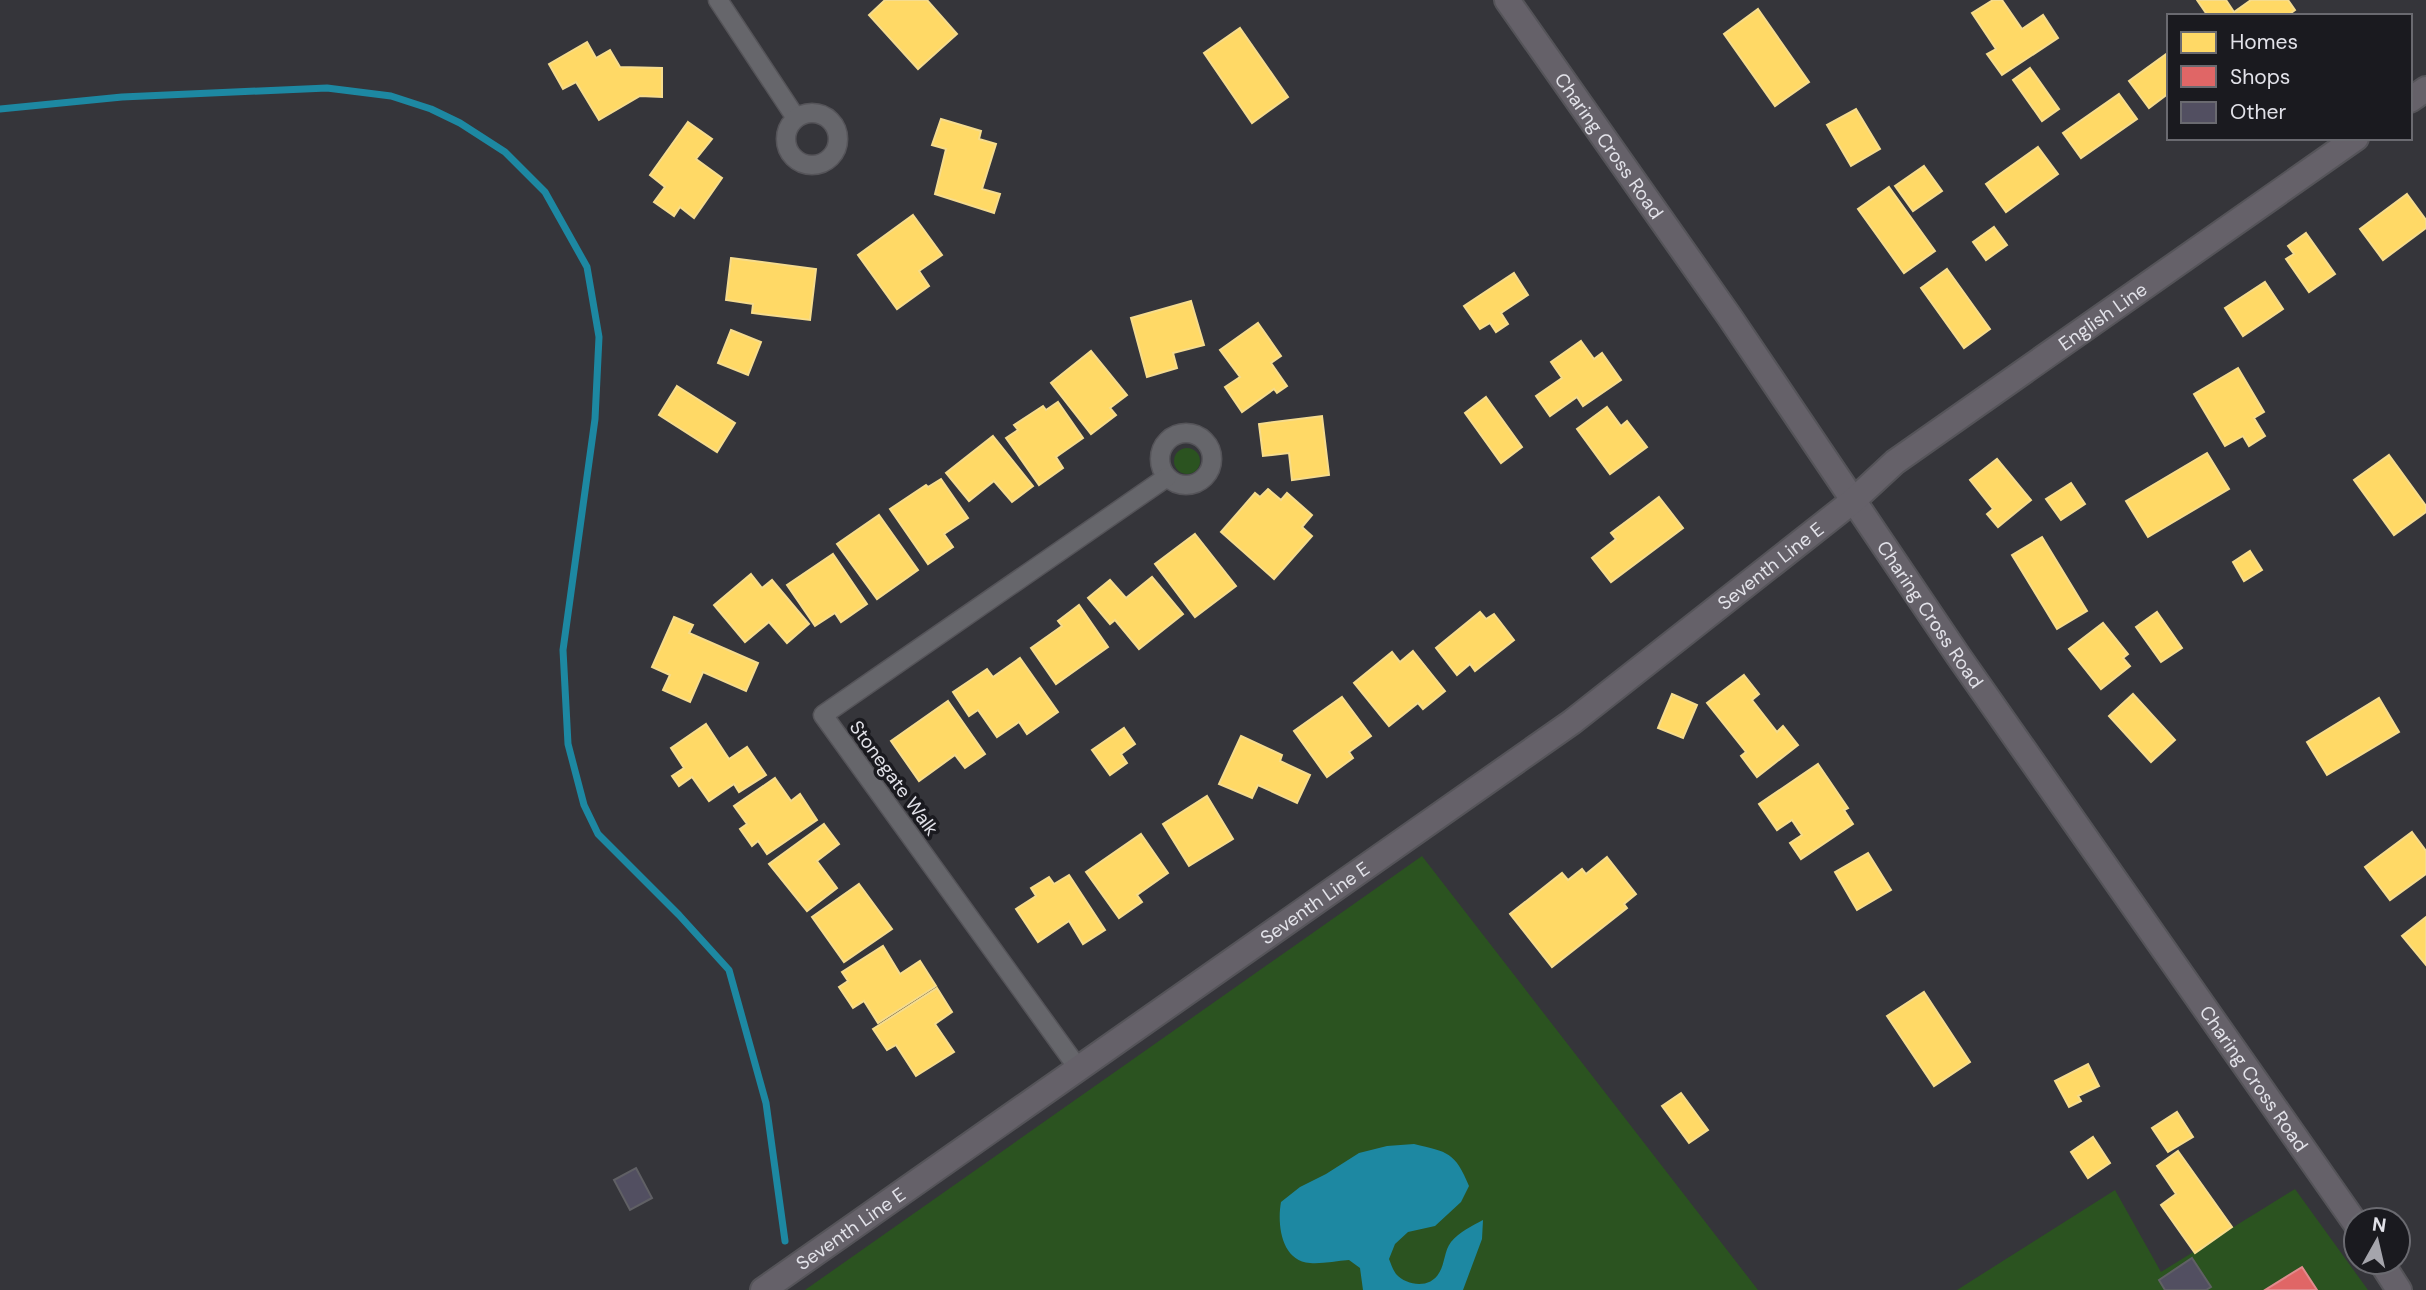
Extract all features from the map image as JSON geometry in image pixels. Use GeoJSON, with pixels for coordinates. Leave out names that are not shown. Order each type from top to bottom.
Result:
{"type":"FeatureCollection","features":[{"type":"Feature","properties":{"kind":"street"},"geometry":{"type":"LineString","coordinates":[[718,0],[796,118]]}},
{"type":"Feature","properties":{"kind":"street","name":"Charing Cross Road"},"geometry":{"type":"LineString","coordinates":[[1507,0],[1729,316],[1959,657],[2343,1206]]}},
{"type":"Feature","properties":{"kind":"street","name":"English Line"},"geometry":{"type":"LineString","coordinates":[[1854,500],[1895,462],[2353,140]]}},
{"type":"Feature","properties":{"kind":"street","name":"Stonegate Walk"},"geometry":{"type":"LineString","coordinates":[[1079,1068],[823,715],[1167,477]]}},
{"type":"Feature","properties":{"kind":"street","name":"Seventh Line E"},"geometry":{"type":"LineString","coordinates":[[763,1290],[1572,722],[1854,500]]}},
{"type":"Feature","properties":{"kind":"green space"},"geometry":{"type":"Polygon","coordinates":[[[1187,448],[1196,452],[1200,461],[1196,470],[1187,474],[1178,470],[1174,461],[1178,452],[1187,448]]]}},
{"type":"Feature","properties":{"kind":"green space"},"geometry":{"type":"Polygon","coordinates":[[[1422,856],[1758,1290],[805,1290],[1422,856]]]}},
{"type":"Feature","properties":{"kind":"green space"},"geometry":{"type":"Polygon","coordinates":[[[2295,1189],[2342,1254],[2342,1276],[2358,1276],[2368,1290],[1957,1290],[2115,1190],[2161,1272],[2295,1189]]]}},
{"type":"Feature","properties":{"kind":"water"},"geometry":{"type":"Polygon","coordinates":[[[1414,1144],[1449,1155],[1459,1166],[1469,1186],[1461,1202],[1435,1226],[1408,1232],[1395,1244],[1389,1259],[1396,1274],[1406,1281],[1418,1284],[1430,1282],[1441,1269],[1451,1242],[1483,1220],[1482,1239],[1463,1290],[1363,1290],[1360,1268],[1349,1260],[1310,1263],[1293,1256],[1283,1240],[1281,1202],[1300,1187],[1359,1153],[1387,1146],[1414,1144]]]}},
{"type":"Feature","properties":{"kind":"building: Homes"},"geometry":{"type":"Polygon","coordinates":[[[885,0],[927,0],[957,34],[918,69],[869,15],[885,0]]]}},
{"type":"Feature","properties":{"kind":"building: Homes"},"geometry":{"type":"Polygon","coordinates":[[[1993,0],[2002,0],[2022,29],[2043,15],[2058,38],[2002,75],[1987,54],[1996,49],[1972,13],[1993,0]]]}},
{"type":"Feature","properties":{"kind":"building: Homes"},"geometry":{"type":"Polygon","coordinates":[[[2197,0],[2226,0],[2234,12],[2251,0],[2288,0],[2295,10],[2290,14],[2207,14],[2197,0]]]}},
{"type":"Feature","properties":{"kind":"building: Homes"},"geometry":{"type":"Polygon","coordinates":[[[1758,9],[1809,82],[1775,106],[1724,34],[1758,9]]]}},
{"type":"Feature","properties":{"kind":"building: Homes"},"geometry":{"type":"Polygon","coordinates":[[[1240,28],[1288,97],[1252,123],[1204,53],[1240,28]]]}},
{"type":"Feature","properties":{"kind":"building: Homes"},"geometry":{"type":"Polygon","coordinates":[[[587,42],[596,58],[610,50],[620,67],[662,68],[662,97],[640,96],[599,120],[576,82],[563,89],[549,64],[587,42]]]}},
{"type":"Feature","properties":{"kind":"building: Homes"},"geometry":{"type":"Polygon","coordinates":[[[2167,53],[2167,94],[2149,108],[2129,81],[2167,53]]]}},
{"type":"Feature","properties":{"kind":"building: Homes"},"geometry":{"type":"Polygon","coordinates":[[[2030,68],[2059,109],[2042,121],[2013,80],[2030,68]]]}},
{"type":"Feature","properties":{"kind":"building: Homes"},"geometry":{"type":"Polygon","coordinates":[[[2119,94],[2137,119],[2081,158],[2063,133],[2119,94]]]}},
{"type":"Feature","properties":{"kind":"building: Homes"},"geometry":{"type":"Polygon","coordinates":[[[1856,109],[1880,149],[1851,166],[1827,125],[1856,109]]]}},
{"type":"Feature","properties":{"kind":"building: Homes"},"geometry":{"type":"Polygon","coordinates":[[[941,119],[981,131],[979,139],[996,144],[982,189],[1000,194],[994,213],[935,194],[946,149],[932,145],[941,119]]]}},
{"type":"Feature","properties":{"kind":"building: Homes"},"geometry":{"type":"Polygon","coordinates":[[[688,122],[712,139],[696,159],[722,178],[694,218],[680,207],[674,216],[654,202],[665,187],[650,175],[688,122]]]}},
{"type":"Feature","properties":{"kind":"building: Homes"},"geometry":{"type":"Polygon","coordinates":[[[2038,147],[2058,174],[2006,212],[1986,184],[2038,147]]]}},
{"type":"Feature","properties":{"kind":"building: Homes"},"geometry":{"type":"Polygon","coordinates":[[[1924,166],[1942,191],[1913,211],[1895,186],[1924,166]]]}},
{"type":"Feature","properties":{"kind":"building: Homes"},"geometry":{"type":"Polygon","coordinates":[[[1889,187],[1935,251],[1904,273],[1858,209],[1889,187]]]}},
{"type":"Feature","properties":{"kind":"building: Homes"},"geometry":{"type":"Polygon","coordinates":[[[2407,194],[2426,220],[2426,228],[2383,260],[2360,229],[2407,194]]]}},
{"type":"Feature","properties":{"kind":"building: Homes"},"geometry":{"type":"Polygon","coordinates":[[[913,215],[942,255],[919,271],[929,286],[897,309],[858,255],[913,215]]]}},
{"type":"Feature","properties":{"kind":"building: Homes"},"geometry":{"type":"Polygon","coordinates":[[[1994,227],[2007,245],[1986,260],[1973,242],[1994,227]]]}},
{"type":"Feature","properties":{"kind":"building: Homes"},"geometry":{"type":"Polygon","coordinates":[[[2306,233],[2335,274],[2309,292],[2286,259],[2294,254],[2288,246],[2306,233]]]}},
{"type":"Feature","properties":{"kind":"building: Homes"},"geometry":{"type":"Polygon","coordinates":[[[731,258],[816,269],[810,320],[752,313],[753,304],[726,300],[731,258]]]}},
{"type":"Feature","properties":{"kind":"building: Homes"},"geometry":{"type":"Polygon","coordinates":[[[1947,269],[1990,329],[1964,348],[1921,288],[1947,269]]]}},
{"type":"Feature","properties":{"kind":"building: Homes"},"geometry":{"type":"Polygon","coordinates":[[[1514,273],[1528,295],[1501,313],[1508,324],[1496,332],[1490,323],[1480,329],[1464,306],[1514,273]]]}},
{"type":"Feature","properties":{"kind":"building: Homes"},"geometry":{"type":"Polygon","coordinates":[[[2265,282],[2283,309],[2243,336],[2225,308],[2265,282]]]}},
{"type":"Feature","properties":{"kind":"building: Homes"},"geometry":{"type":"Polygon","coordinates":[[[1191,301],[1204,345],[1173,353],[1177,368],[1147,377],[1131,318],[1191,301]]]}},
{"type":"Feature","properties":{"kind":"building: Homes"},"geometry":{"type":"Polygon","coordinates":[[[1258,323],[1281,356],[1271,363],[1287,386],[1277,393],[1274,389],[1242,412],[1225,387],[1240,377],[1220,350],[1258,323]]]}},
{"type":"Feature","properties":{"kind":"building: Homes"},"geometry":{"type":"Polygon","coordinates":[[[731,330],[761,342],[748,375],[718,363],[731,330]]]}},
{"type":"Feature","properties":{"kind":"building: Homes"},"geometry":{"type":"Polygon","coordinates":[[[1581,341],[1594,359],[1602,353],[1621,380],[1583,406],[1577,397],[1550,416],[1536,396],[1562,378],[1551,362],[1581,341]]]}},
{"type":"Feature","properties":{"kind":"building: Homes"},"geometry":{"type":"Polygon","coordinates":[[[1091,351],[1127,395],[1110,408],[1116,415],[1091,434],[1051,383],[1091,351]]]}},
{"type":"Feature","properties":{"kind":"building: Homes"},"geometry":{"type":"Polygon","coordinates":[[[2238,368],[2264,412],[2254,418],[2265,436],[2249,446],[2243,436],[2225,446],[2194,394],[2238,368]]]}},
{"type":"Feature","properties":{"kind":"building: Homes"},"geometry":{"type":"Polygon","coordinates":[[[677,386],[735,423],[717,452],[659,415],[677,386]]]}},
{"type":"Feature","properties":{"kind":"building: Homes"},"geometry":{"type":"Polygon","coordinates":[[[1486,397],[1522,447],[1501,463],[1465,413],[1486,397]]]}},
{"type":"Feature","properties":{"kind":"building: Homes"},"geometry":{"type":"Polygon","coordinates":[[[1058,402],[1083,438],[1056,457],[1063,468],[1039,485],[1006,438],[1018,430],[1014,425],[1043,406],[1046,410],[1058,402]]]}},
{"type":"Feature","properties":{"kind":"building: Homes"},"geometry":{"type":"Polygon","coordinates":[[[1607,407],[1621,426],[1627,421],[1647,447],[1610,474],[1577,429],[1607,407]]]}},
{"type":"Feature","properties":{"kind":"building: Homes"},"geometry":{"type":"Polygon","coordinates":[[[1322,416],[1329,475],[1292,480],[1289,453],[1263,456],[1259,424],[1322,416]]]}},
{"type":"Feature","properties":{"kind":"building: Homes"},"geometry":{"type":"Polygon","coordinates":[[[993,436],[1033,486],[1012,502],[994,481],[969,501],[946,473],[993,436]]]}},
{"type":"Feature","properties":{"kind":"building: Homes"},"geometry":{"type":"Polygon","coordinates":[[[2207,453],[2229,489],[2148,537],[2126,501],[2207,453]]]}},
{"type":"Feature","properties":{"kind":"building: Homes"},"geometry":{"type":"Polygon","coordinates":[[[2389,455],[2426,506],[2426,512],[2394,535],[2354,480],[2389,455]]]}},
{"type":"Feature","properties":{"kind":"building: Homes"},"geometry":{"type":"Polygon","coordinates":[[[1997,459],[2031,500],[1998,527],[1987,514],[1993,509],[1970,480],[1997,459]]]}},
{"type":"Feature","properties":{"kind":"building: Homes"},"geometry":{"type":"Polygon","coordinates":[[[941,479],[968,518],[944,534],[953,547],[928,564],[890,509],[926,485],[928,487],[941,479]]]}},
{"type":"Feature","properties":{"kind":"building: Homes"},"geometry":{"type":"Polygon","coordinates":[[[2071,483],[2085,504],[2061,520],[2046,499],[2071,483]]]}},
{"type":"Feature","properties":{"kind":"building: Homes"},"geometry":{"type":"Polygon","coordinates":[[[1268,489],[1281,500],[1287,493],[1312,515],[1302,527],[1312,536],[1274,579],[1221,532],[1255,493],[1260,497],[1268,489]]]}},
{"type":"Feature","properties":{"kind":"building: Homes"},"geometry":{"type":"Polygon","coordinates":[[[1659,497],[1683,528],[1611,582],[1592,558],[1616,539],[1611,533],[1659,497]]]}},
{"type":"Feature","properties":{"kind":"building: Homes"},"geometry":{"type":"Polygon","coordinates":[[[879,515],[918,570],[877,599],[837,544],[879,515]]]}},
{"type":"Feature","properties":{"kind":"building: Homes"},"geometry":{"type":"Polygon","coordinates":[[[1195,534],[1236,586],[1195,617],[1155,564],[1195,534]]]}},
{"type":"Feature","properties":{"kind":"building: Homes"},"geometry":{"type":"Polygon","coordinates":[[[2042,537],[2087,611],[2057,629],[2012,555],[2042,537]]]}},
{"type":"Feature","properties":{"kind":"building: Homes"},"geometry":{"type":"Polygon","coordinates":[[[2250,551],[2262,570],[2244,581],[2233,562],[2250,551]]]}},
{"type":"Feature","properties":{"kind":"building: Homes"},"geometry":{"type":"Polygon","coordinates":[[[833,554],[867,604],[841,622],[835,613],[815,626],[787,585],[833,554]]]}},
{"type":"Feature","properties":{"kind":"building: Homes"},"geometry":{"type":"Polygon","coordinates":[[[751,574],[762,588],[772,580],[809,624],[787,643],[769,622],[745,642],[714,605],[751,574]]]}},
{"type":"Feature","properties":{"kind":"building: Homes"},"geometry":{"type":"Polygon","coordinates":[[[1152,577],[1183,614],[1139,649],[1115,620],[1110,624],[1088,598],[1110,580],[1126,598],[1152,577]]]}},
{"type":"Feature","properties":{"kind":"building: Homes"},"geometry":{"type":"Polygon","coordinates":[[[1079,605],[1108,647],[1056,684],[1031,648],[1062,626],[1058,621],[1079,605]]]}},
{"type":"Feature","properties":{"kind":"building: Homes"},"geometry":{"type":"Polygon","coordinates":[[[1480,612],[1486,619],[1494,614],[1514,640],[1475,671],[1470,664],[1457,675],[1436,648],[1480,612]]]}},
{"type":"Feature","properties":{"kind":"building: Homes"},"geometry":{"type":"Polygon","coordinates":[[[2157,612],[2182,648],[2161,662],[2136,627],[2157,612]]]}},
{"type":"Feature","properties":{"kind":"building: Homes"},"geometry":{"type":"Polygon","coordinates":[[[674,617],[693,625],[689,633],[758,663],[746,691],[703,672],[690,702],[663,690],[670,675],[652,667],[674,617]]]}},
{"type":"Feature","properties":{"kind":"building: Homes"},"geometry":{"type":"Polygon","coordinates":[[[2103,623],[2128,654],[2123,658],[2130,666],[2101,689],[2069,649],[2103,623]]]}},
{"type":"Feature","properties":{"kind":"building: Homes"},"geometry":{"type":"Polygon","coordinates":[[[1413,651],[1445,691],[1423,709],[1418,703],[1389,726],[1354,683],[1392,652],[1400,662],[1413,651]]]}},
{"type":"Feature","properties":{"kind":"building: Homes"},"geometry":{"type":"Polygon","coordinates":[[[1020,658],[1058,712],[1027,734],[1019,722],[997,737],[978,710],[969,716],[953,692],[987,669],[993,677],[1020,658]]]}},
{"type":"Feature","properties":{"kind":"building: Homes"},"geometry":{"type":"Polygon","coordinates":[[[1744,675],[1759,694],[1752,700],[1777,732],[1783,726],[1798,745],[1757,777],[1741,756],[1746,752],[1707,703],[1744,675]]]}},
{"type":"Feature","properties":{"kind":"building: Homes"},"geometry":{"type":"Polygon","coordinates":[[[1672,694],[1697,705],[1683,738],[1658,728],[1672,694]]]}},
{"type":"Feature","properties":{"kind":"building: Homes"},"geometry":{"type":"Polygon","coordinates":[[[2133,694],[2175,740],[2151,762],[2109,716],[2133,694]]]}},
{"type":"Feature","properties":{"kind":"building: Homes"},"geometry":{"type":"Polygon","coordinates":[[[1342,697],[1371,736],[1349,752],[1353,758],[1327,777],[1294,731],[1342,697]]]}},
{"type":"Feature","properties":{"kind":"building: Homes"},"geometry":{"type":"Polygon","coordinates":[[[2379,698],[2399,732],[2327,775],[2307,742],[2379,698]]]}},
{"type":"Feature","properties":{"kind":"building: Homes"},"geometry":{"type":"Polygon","coordinates":[[[948,701],[985,754],[965,768],[955,755],[919,781],[891,741],[948,701]]]}},
{"type":"Feature","properties":{"kind":"building: Homes"},"geometry":{"type":"Polygon","coordinates":[[[706,724],[729,759],[747,747],[766,775],[739,792],[734,784],[709,801],[692,777],[679,786],[672,776],[684,768],[671,748],[706,724]]]}},
{"type":"Feature","properties":{"kind":"building: Homes"},"geometry":{"type":"Polygon","coordinates":[[[1124,728],[1135,744],[1121,754],[1127,763],[1110,775],[1092,750],[1124,728]]]}},
{"type":"Feature","properties":{"kind":"building: Homes"},"geometry":{"type":"Polygon","coordinates":[[[1241,736],[1282,755],[1280,761],[1310,775],[1297,803],[1258,785],[1252,798],[1219,784],[1241,736]]]}},
{"type":"Feature","properties":{"kind":"building: Homes"},"geometry":{"type":"Polygon","coordinates":[[[1818,764],[1848,808],[1844,810],[1853,824],[1801,859],[1790,843],[1802,835],[1792,820],[1777,830],[1759,804],[1818,764]]]}},
{"type":"Feature","properties":{"kind":"building: Homes"},"geometry":{"type":"Polygon","coordinates":[[[775,778],[791,801],[800,794],[817,820],[767,854],[758,841],[752,846],[740,829],[747,824],[734,806],[775,778]]]}},
{"type":"Feature","properties":{"kind":"building: Homes"},"geometry":{"type":"Polygon","coordinates":[[[1207,796],[1233,839],[1189,866],[1163,824],[1207,796]]]}},
{"type":"Feature","properties":{"kind":"building: Homes"},"geometry":{"type":"Polygon","coordinates":[[[824,824],[839,844],[817,861],[837,888],[807,911],[769,864],[824,824]]]}},
{"type":"Feature","properties":{"kind":"building: Homes"},"geometry":{"type":"Polygon","coordinates":[[[2412,832],[2426,851],[2426,874],[2390,900],[2365,867],[2412,832]]]}},
{"type":"Feature","properties":{"kind":"building: Homes"},"geometry":{"type":"Polygon","coordinates":[[[1141,834],[1168,873],[1137,895],[1142,902],[1119,918],[1086,872],[1141,834]]]}},
{"type":"Feature","properties":{"kind":"building: Homes"},"geometry":{"type":"Polygon","coordinates":[[[1868,853],[1891,890],[1857,910],[1835,872],[1868,853]]]}},
{"type":"Feature","properties":{"kind":"building: Homes"},"geometry":{"type":"Polygon","coordinates":[[[1607,857],[1636,894],[1624,904],[1627,908],[1552,967],[1510,914],[1562,873],[1568,880],[1582,869],[1586,874],[1607,857]]]}},
{"type":"Feature","properties":{"kind":"building: Homes"},"geometry":{"type":"Polygon","coordinates":[[[1069,875],[1105,930],[1083,944],[1069,921],[1038,942],[1016,909],[1036,896],[1031,888],[1049,877],[1054,884],[1069,875]]]}},
{"type":"Feature","properties":{"kind":"building: Homes"},"geometry":{"type":"Polygon","coordinates":[[[859,884],[892,929],[844,962],[812,917],[859,884]]]}},
{"type":"Feature","properties":{"kind":"building: Homes"},"geometry":{"type":"Polygon","coordinates":[[[2426,917],[2426,965],[2402,936],[2426,917]]]}},
{"type":"Feature","properties":{"kind":"building: Homes"},"geometry":{"type":"Polygon","coordinates":[[[883,946],[900,974],[920,961],[936,986],[878,1023],[864,1001],[853,1008],[839,987],[848,981],[842,972],[883,946]]]}},
{"type":"Feature","properties":{"kind":"building: Homes"},"geometry":{"type":"Polygon","coordinates":[[[937,988],[952,1012],[935,1024],[954,1052],[916,1076],[896,1045],[887,1050],[873,1029],[937,988]]]}},
{"type":"Feature","properties":{"kind":"building: Homes"},"geometry":{"type":"Polygon","coordinates":[[[1924,992],[1970,1062],[1934,1086],[1887,1016],[1924,992]]]}},
{"type":"Feature","properties":{"kind":"building: Homes"},"geometry":{"type":"Polygon","coordinates":[[[2088,1064],[2099,1086],[2078,1096],[2081,1101],[2069,1107],[2055,1081],[2088,1064]]]}},
{"type":"Feature","properties":{"kind":"building: Homes"},"geometry":{"type":"Polygon","coordinates":[[[1681,1093],[1708,1130],[1689,1143],[1662,1106],[1681,1093]]]}},
{"type":"Feature","properties":{"kind":"building: Homes"},"geometry":{"type":"Polygon","coordinates":[[[2177,1112],[2193,1137],[2168,1152],[2152,1128],[2177,1112]]]}},
{"type":"Feature","properties":{"kind":"building: Homes"},"geometry":{"type":"Polygon","coordinates":[[[2093,1137],[2110,1163],[2088,1178],[2071,1152],[2093,1137]]]}},
{"type":"Feature","properties":{"kind":"building: Homes"},"geometry":{"type":"Polygon","coordinates":[[[2178,1151],[2232,1227],[2195,1253],[2161,1205],[2176,1194],[2157,1166],[2178,1151]]]}},
{"type":"Feature","properties":{"kind":"building: Shops"},"geometry":{"type":"Polygon","coordinates":[[[2302,1267],[2317,1290],[2265,1290],[2302,1267]]]}},
{"type":"Feature","properties":{"kind":"building: Other"},"geometry":{"type":"Polygon","coordinates":[[[636,1168],[652,1198],[630,1210],[614,1180],[636,1168]]]}},
{"type":"Feature","properties":{"kind":"building: Other"},"geometry":{"type":"Polygon","coordinates":[[[2192,1258],[2211,1287],[2206,1290],[2165,1290],[2159,1280],[2192,1258]]]}},
{"type":"Feature","properties":{"kind":"waterway"},"geometry":{"type":"LineString","coordinates":[[0,109],[122,97],[327,88],[391,96],[431,109],[460,123],[505,152],[545,192],[587,267],[599,337],[595,419],[563,650],[568,744],[584,805],[598,834],[679,915],[729,970],[766,1103],[785,1241]]}}]}
